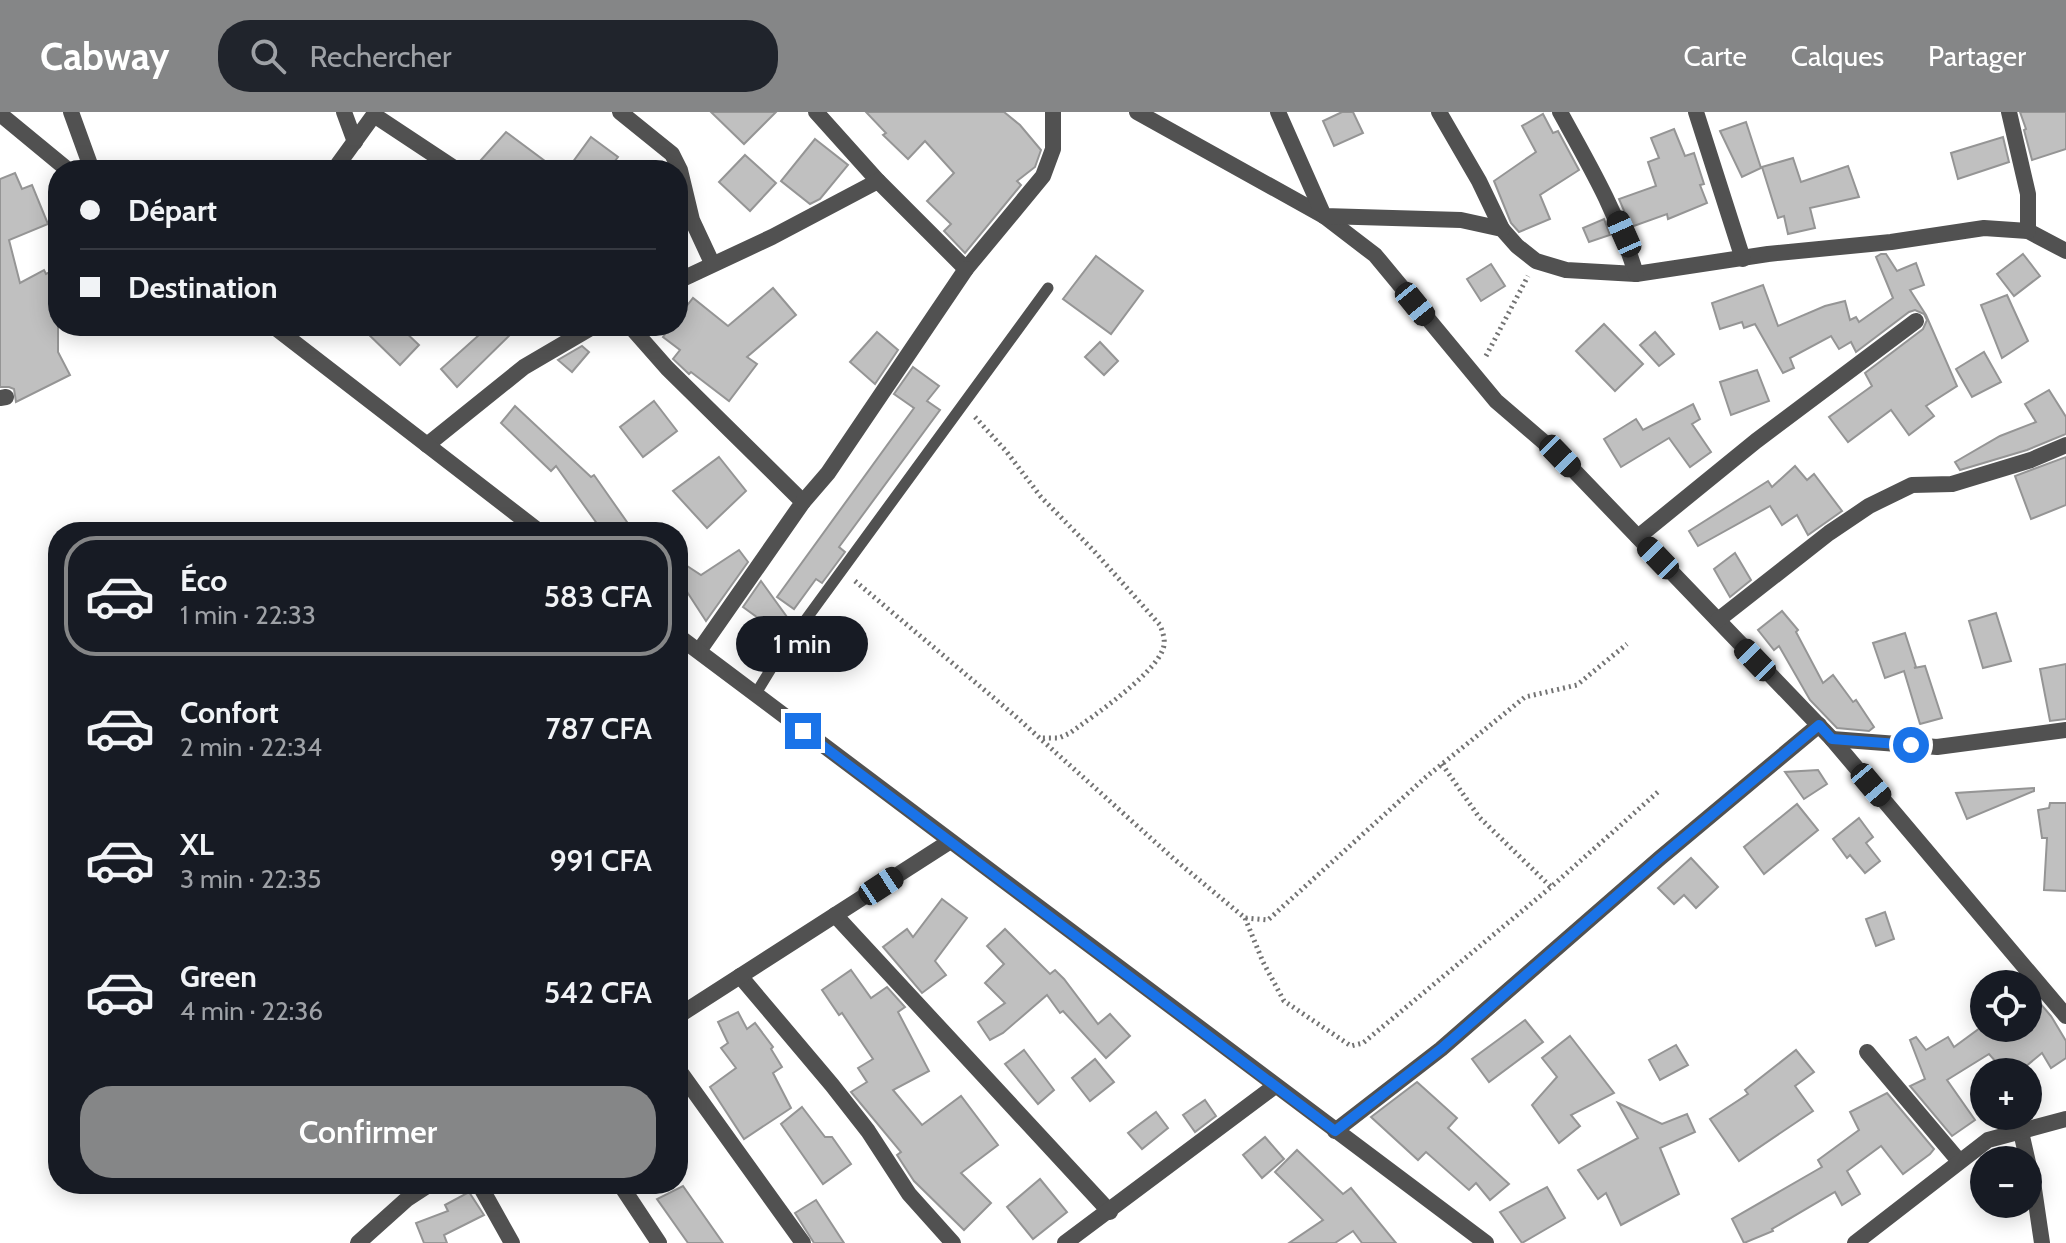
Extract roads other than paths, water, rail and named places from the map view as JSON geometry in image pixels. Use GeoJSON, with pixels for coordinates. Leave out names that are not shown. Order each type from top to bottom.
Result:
{"type":"FeatureCollection","features":[{"type":"Feature","properties":{"kind":"street"},"geometry":{"type":"LineString","coordinates":[[71,112],[88,160]]}},
{"type":"Feature","properties":{"kind":"street"},"geometry":{"type":"LineString","coordinates":[[344,112],[355,142]]}},
{"type":"Feature","properties":{"kind":"street"},"geometry":{"type":"LineString","coordinates":[[620,112],[672,154],[675,160]]}},
{"type":"Feature","properties":{"kind":"street"},"geometry":{"type":"LineString","coordinates":[[816,112],[878,181],[966,269]]}},
{"type":"Feature","properties":{"kind":"street"},"geometry":{"type":"LineString","coordinates":[[699,651],[841,453],[966,269],[1043,176],[1053,149],[1053,112]]}},
{"type":"Feature","properties":{"kind":"street"},"geometry":{"type":"LineString","coordinates":[[1137,112],[1324,216],[1375,255],[1496,401],[1560,456],[1832,739],[2066,1016]]}},
{"type":"Feature","properties":{"kind":"street"},"geometry":{"type":"LineString","coordinates":[[1278,112],[1324,216]]}},
{"type":"Feature","properties":{"kind":"street"},"geometry":{"type":"LineString","coordinates":[[1439,112],[1479,181],[1502,229],[1536,261],[1566,270],[1636,274],[1768,254],[1891,242],[1984,228],[2028,231],[2066,251]]}},
{"type":"Feature","properties":{"kind":"street"},"geometry":{"type":"LineString","coordinates":[[1560,112],[1600,180],[1624,234],[1636,274]]}},
{"type":"Feature","properties":{"kind":"street"},"geometry":{"type":"LineString","coordinates":[[1696,112],[1743,259]]}},
{"type":"Feature","properties":{"kind":"street"},"geometry":{"type":"LineString","coordinates":[[2009,112],[2028,194],[2028,231]]}},
{"type":"Feature","properties":{"kind":"street"},"geometry":{"type":"LineString","coordinates":[[0,114],[56,160]]}},
{"type":"Feature","properties":{"kind":"street"},"geometry":{"type":"LineString","coordinates":[[342,160],[375,114],[442,160]]}},
{"type":"Feature","properties":{"kind":"street"},"geometry":{"type":"LineString","coordinates":[[688,276],[772,237],[878,181]]}},
{"type":"Feature","properties":{"kind":"street"},"geometry":{"type":"LineString","coordinates":[[688,203],[692,220],[712,263]]}},
{"type":"Feature","properties":{"kind":"street"},"geometry":{"type":"LineString","coordinates":[[1324,216],[1461,220],[1502,229]]}},
{"type":"Feature","properties":{"kind":"street"},"geometry":{"type":"LineString","coordinates":[[1638,537],[1756,441],[1916,321]]}},
{"type":"Feature","properties":{"kind":"street"},"geometry":{"type":"LineString","coordinates":[[286,336],[527,522]]}},
{"type":"Feature","properties":{"kind":"street"},"geometry":{"type":"LineString","coordinates":[[427,445],[524,367],[577,336]]}},
{"type":"Feature","properties":{"kind":"street"},"geometry":{"type":"LineString","coordinates":[[639,336],[667,368],[803,502]]}},
{"type":"Feature","properties":{"kind":"street"},"geometry":{"type":"LineString","coordinates":[[1718,620],[1829,533],[1869,506],[1912,485],[1952,484],[2031,460],[2066,445]]}},
{"type":"Feature","properties":{"kind":"street"},"geometry":{"type":"LineString","coordinates":[[688,643],[1486,1243]]}},
{"type":"Feature","properties":{"kind":"street"},"geometry":{"type":"LineString","coordinates":[[1335,1131],[1441,1049],[1660,858],[1819,725]]}},
{"type":"Feature","properties":{"kind":"street"},"geometry":{"type":"LineString","coordinates":[[1832,739],[1937,747],[2066,730]]}},
{"type":"Feature","properties":{"kind":"street"},"geometry":{"type":"LineString","coordinates":[[688,1010],[949,842]]}},
{"type":"Feature","properties":{"kind":"street"},"geometry":{"type":"LineString","coordinates":[[835,915],[1110,1212]]}},
{"type":"Feature","properties":{"kind":"street"},"geometry":{"type":"LineString","coordinates":[[740,976],[832,1085],[868,1131],[909,1194],[953,1243]]}},
{"type":"Feature","properties":{"kind":"street"},"geometry":{"type":"LineString","coordinates":[[1867,1052],[1959,1161]]}},
{"type":"Feature","properties":{"kind":"street"},"geometry":{"type":"LineString","coordinates":[[688,1083],[803,1243]]}},
{"type":"Feature","properties":{"kind":"street"},"geometry":{"type":"LineString","coordinates":[[1065,1243],[1275,1086]]}},
{"type":"Feature","properties":{"kind":"street"},"geometry":{"type":"LineString","coordinates":[[1855,1243],[1988,1140],[2066,1119]]}},
{"type":"Feature","properties":{"kind":"street"},"geometry":{"type":"LineString","coordinates":[[2021,1132],[2042,1243]]}},
{"type":"Feature","properties":{"kind":"street"},"geometry":{"type":"LineString","coordinates":[[358,1243],[373,1237],[415,1194]]}},
{"type":"Feature","properties":{"kind":"street"},"geometry":{"type":"LineString","coordinates":[[485,1194],[512,1243]]}},
{"type":"Feature","properties":{"kind":"street"},"geometry":{"type":"LineString","coordinates":[[627,1194],[659,1243]]}},
{"type":"Feature","properties":{"kind":"lane"},"geometry":{"type":"LineString","coordinates":[[755,695],[777,659],[1048,288]]}}]}
